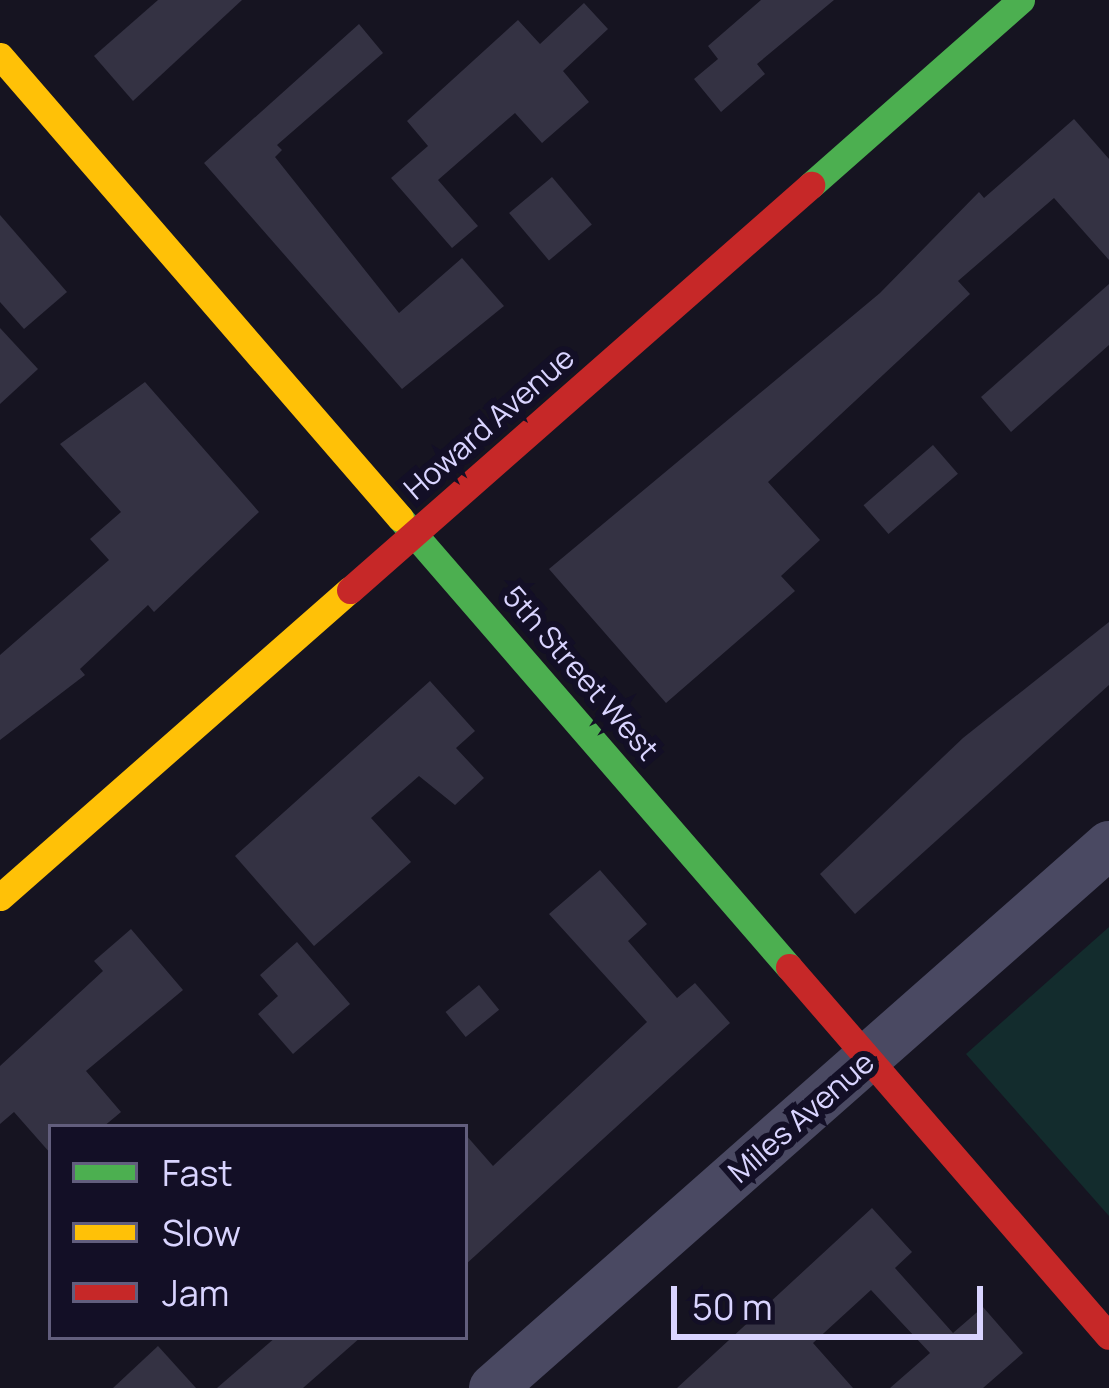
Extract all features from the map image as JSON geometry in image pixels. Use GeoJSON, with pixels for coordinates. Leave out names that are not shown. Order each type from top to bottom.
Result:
{"type":"FeatureCollection","features":[{"type":"Feature","properties":{"kind":"street","name":"Howard Avenue"},"geometry":{"type":"LineString","coordinates":[[0,897],[1021,0]]}},
{"type":"Feature","properties":{"kind":"street","name":"5th Street West"},"geometry":{"type":"LineString","coordinates":[[0,56],[1109,1336]]}},
{"type":"Feature","properties":{"kind":"street","name":"Miles Avenue"},"geometry":{"type":"LineString","coordinates":[[493,1388],[1109,845]]}},
{"type":"Feature","properties":{"kind":"green space"},"geometry":{"type":"Polygon","coordinates":[[[1109,927],[1109,1216],[966,1054],[1109,927]]]}},
{"type":"Feature","properties":{"kind":"building"},"geometry":{"type":"Polygon","coordinates":[[[158,0],[242,0],[133,101],[94,56],[158,0]]]}},
{"type":"Feature","properties":{"kind":"building"},"geometry":{"type":"Polygon","coordinates":[[[761,0],[834,0],[757,64],[765,74],[721,112],[694,79],[718,59],[708,46],[761,0]]]}},
{"type":"Feature","properties":{"kind":"building"},"geometry":{"type":"Polygon","coordinates":[[[584,3],[608,29],[563,71],[589,102],[542,143],[515,113],[438,180],[478,226],[452,248],[391,178],[428,146],[407,121],[518,20],[540,44],[584,3]]]}},
{"type":"Feature","properties":{"kind":"building"},"geometry":{"type":"Polygon","coordinates":[[[359,24],[383,53],[277,145],[282,150],[275,157],[399,313],[462,258],[504,306],[402,389],[204,163],[359,24]]]}},
{"type":"Feature","properties":{"kind":"building"},"geometry":{"type":"Polygon","coordinates":[[[1074,119],[1109,159],[1109,260],[1054,198],[958,281],[970,294],[768,482],[820,540],[781,576],[795,591],[666,703],[549,569],[880,293],[979,192],[984,198],[1074,119]]]}},
{"type":"Feature","properties":{"kind":"building"},"geometry":{"type":"Polygon","coordinates":[[[552,177],[592,224],[549,260],[509,213],[552,177]]]}},
{"type":"Feature","properties":{"kind":"building"},"geometry":{"type":"Polygon","coordinates":[[[0,215],[67,292],[24,329],[0,302],[0,215]]]}},
{"type":"Feature","properties":{"kind":"building"},"geometry":{"type":"Polygon","coordinates":[[[1109,284],[1109,345],[1011,432],[981,397],[1109,284]]]}},
{"type":"Feature","properties":{"kind":"building"},"geometry":{"type":"Polygon","coordinates":[[[0,328],[38,369],[0,404],[0,328]]]}},
{"type":"Feature","properties":{"kind":"building"},"geometry":{"type":"Polygon","coordinates":[[[145,382],[259,512],[154,612],[148,605],[80,669],[85,675],[0,740],[0,655],[109,560],[90,539],[121,512],[60,444],[145,382]]]}},
{"type":"Feature","properties":{"kind":"building"},"geometry":{"type":"Polygon","coordinates":[[[933,445],[958,474],[888,534],[864,505],[933,445]]]}},
{"type":"Feature","properties":{"kind":"building"},"geometry":{"type":"Polygon","coordinates":[[[1109,622],[1109,685],[855,914],[820,874],[963,738],[1109,622]]]}},
{"type":"Feature","properties":{"kind":"building"},"geometry":{"type":"Polygon","coordinates":[[[430,681],[475,731],[456,748],[484,778],[455,805],[419,776],[371,818],[411,862],[314,946],[235,856],[430,681]]]}},
{"type":"Feature","properties":{"kind":"building"},"geometry":{"type":"Polygon","coordinates":[[[600,870],[647,924],[628,941],[677,998],[695,983],[730,1023],[468,1262],[468,1137],[493,1166],[647,1022],[549,914],[600,870]]]}},
{"type":"Feature","properties":{"kind":"building"},"geometry":{"type":"Polygon","coordinates":[[[131,929],[183,990],[86,1071],[121,1112],[107,1124],[48,1124],[48,1151],[14,1112],[0,1124],[0,1066],[103,971],[94,961],[131,929]]]}},
{"type":"Feature","properties":{"kind":"building"},"geometry":{"type":"Polygon","coordinates":[[[297,942],[350,1004],[293,1054],[258,1014],[278,996],[260,975],[297,942]]]}},
{"type":"Feature","properties":{"kind":"building"},"geometry":{"type":"Polygon","coordinates":[[[479,985],[499,1010],[466,1037],[446,1012],[479,985]]]}},
{"type":"Feature","properties":{"kind":"building"},"geometry":{"type":"Polygon","coordinates":[[[872,1208],[912,1252],[895,1268],[953,1333],[983,1307],[1023,1353],[983,1388],[890,1388],[930,1353],[871,1290],[813,1343],[853,1388],[677,1388],[872,1208]]]}},
{"type":"Feature","properties":{"kind":"building"},"geometry":{"type":"Polygon","coordinates":[[[273,1340],[358,1340],[303,1388],[217,1388],[273,1340]]]}},
{"type":"Feature","properties":{"kind":"building"},"geometry":{"type":"Polygon","coordinates":[[[158,1346],[196,1388],[113,1388],[158,1346]]]}},
{"type":"Feature","properties":{"kind":"traffic: fast"},"geometry":{"type":"LineString","coordinates":[[811,185],[1021,0]]}},
{"type":"Feature","properties":{"kind":"traffic: fast"},"geometry":{"type":"LineString","coordinates":[[400,518],[789,967]]}},
{"type":"Feature","properties":{"kind":"traffic: slow"},"geometry":{"type":"LineString","coordinates":[[0,56],[400,518]]}},
{"type":"Feature","properties":{"kind":"traffic: slow"},"geometry":{"type":"LineString","coordinates":[[0,897],[350,590]]}},
{"type":"Feature","properties":{"kind":"traffic: jam"},"geometry":{"type":"LineString","coordinates":[[350,590],[811,185]]}},
{"type":"Feature","properties":{"kind":"traffic: jam"},"geometry":{"type":"LineString","coordinates":[[789,967],[1109,1336]]}}]}
